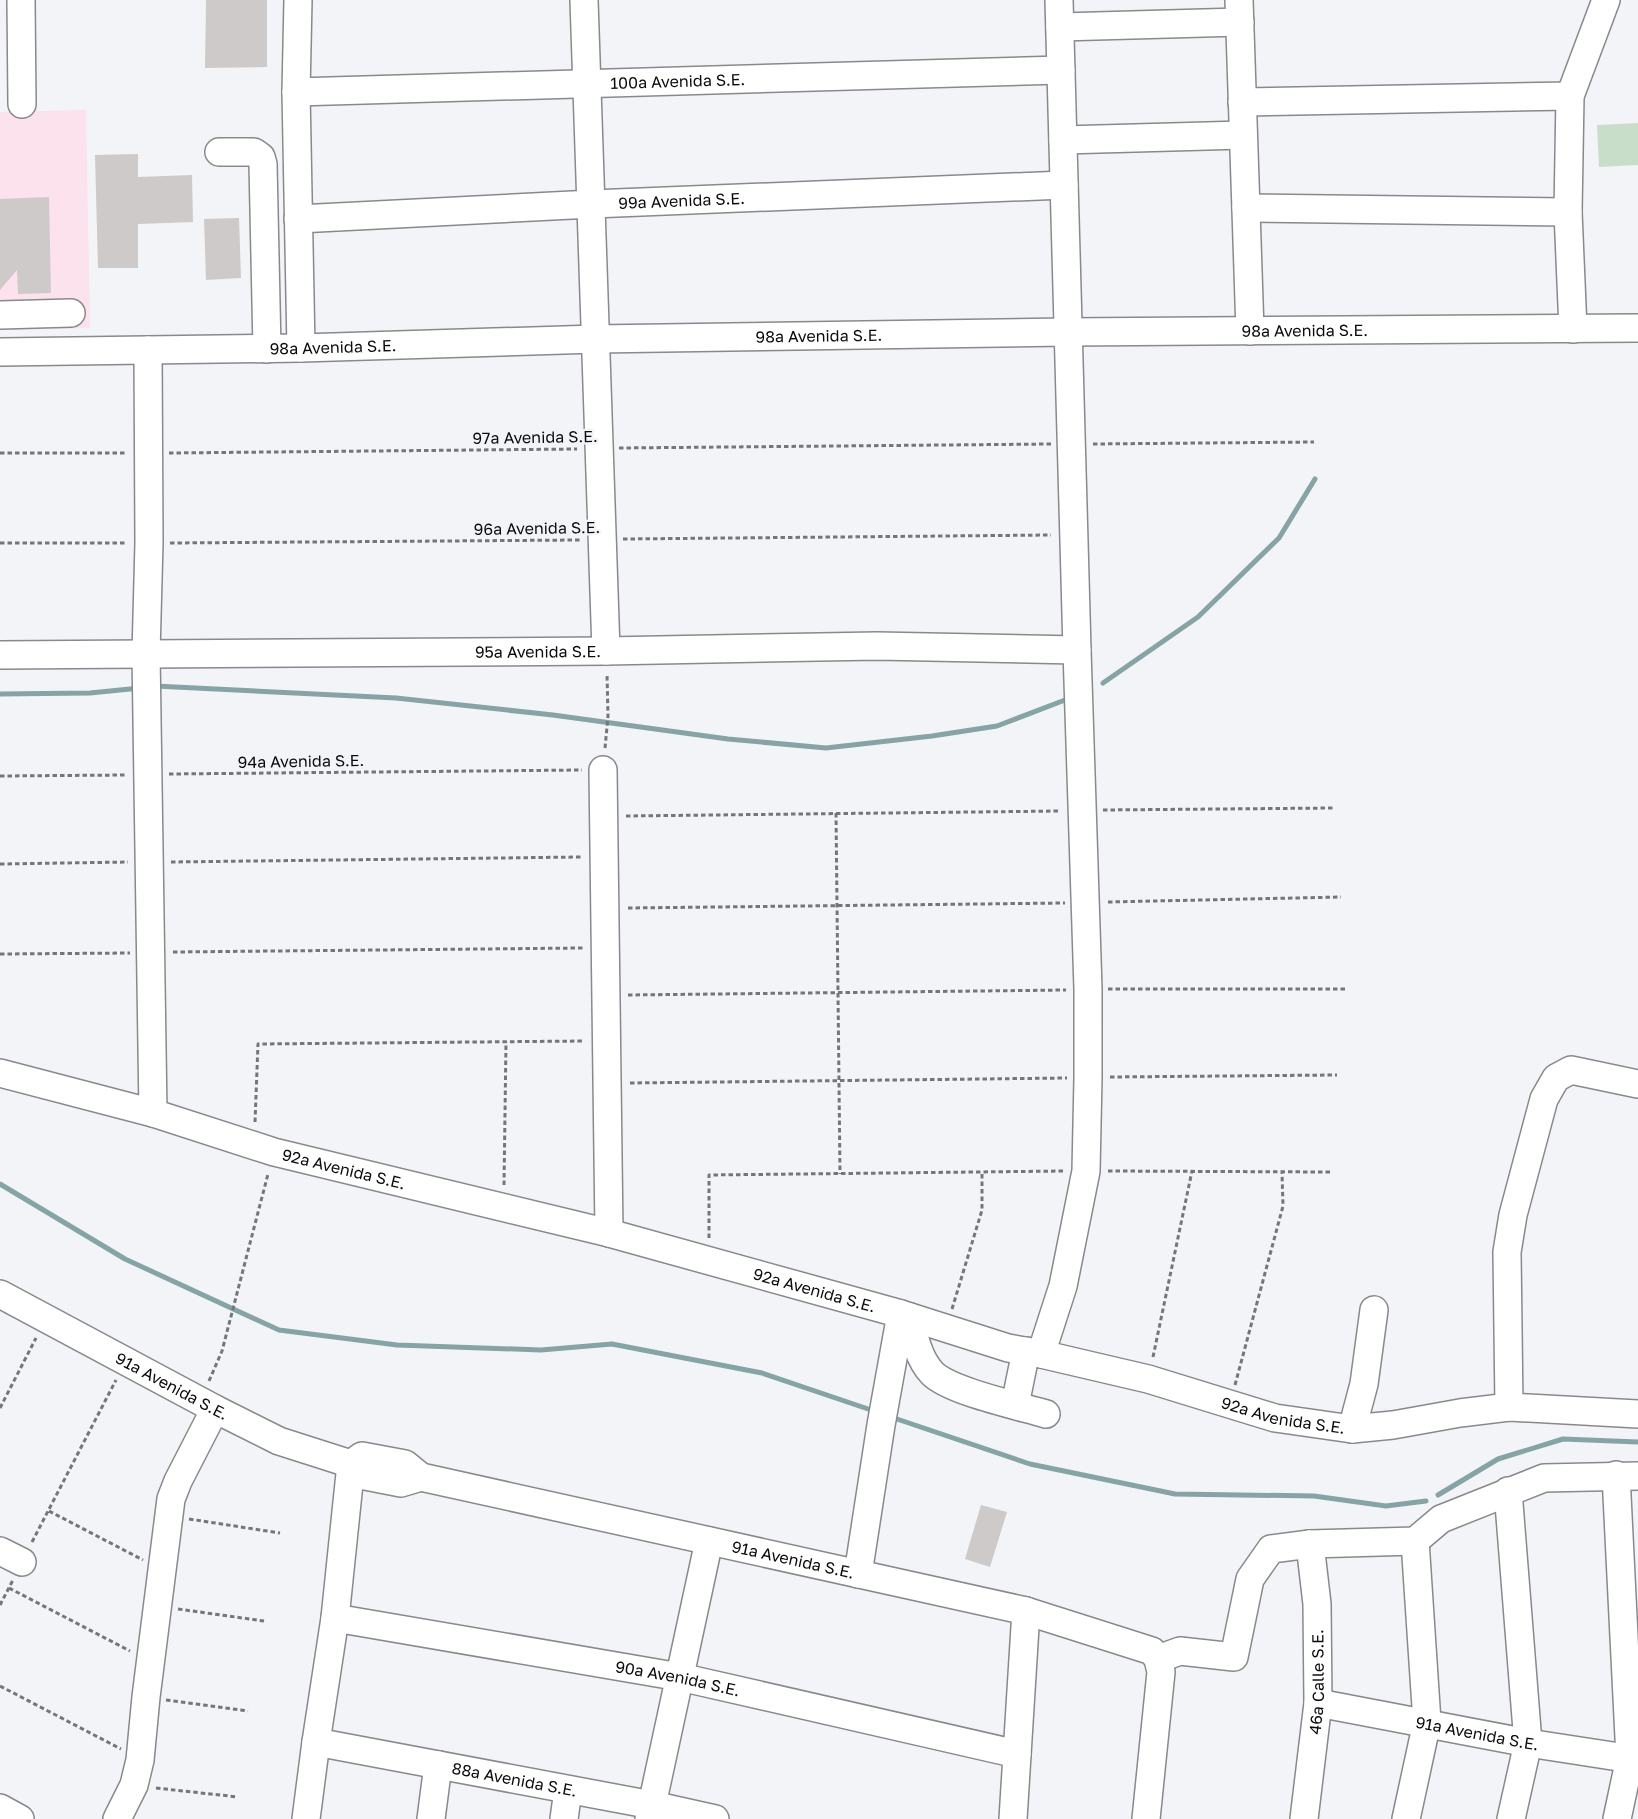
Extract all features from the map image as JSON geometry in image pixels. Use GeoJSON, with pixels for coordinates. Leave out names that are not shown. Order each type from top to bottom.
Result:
{"type":"FeatureCollection","features":[{"type":"Feature","properties":{"kind":"street"},"geometry":{"type":"LineString","coordinates":[[298,0],[296,92],[301,348]]}},
{"type":"Feature","properties":{"kind":"street"},"geometry":{"type":"LineString","coordinates":[[584,0],[606,651]]}},
{"type":"Feature","properties":{"kind":"street"},"geometry":{"type":"LineString","coordinates":[[1015,1405],[1034,1352],[1063,1287],[1086,1171],[1088,989],[1059,0]]}},
{"type":"Feature","properties":{"kind":"street"},"geometry":{"type":"LineString","coordinates":[[1574,329],[1568,212],[1570,96],[1606,0]]}},
{"type":"Feature","properties":{"kind":"street"},"geometry":{"type":"LineString","coordinates":[[14,5],[22,104]]}},
{"type":"Feature","properties":{"kind":"street"},"geometry":{"type":"LineString","coordinates":[[1060,27],[1239,11],[1250,331]]}},
{"type":"Feature","properties":{"kind":"street","name":"100a Avenida S.E."},"geometry":{"type":"LineString","coordinates":[[296,92],[1061,70]]}},
{"type":"Feature","properties":{"kind":"street"},"geometry":{"type":"LineString","coordinates":[[1242,102],[1570,96]]}},
{"type":"Feature","properties":{"kind":"street"},"geometry":{"type":"LineString","coordinates":[[1063,140],[1244,135]]}},
{"type":"Feature","properties":{"kind":"street"},"geometry":{"type":"LineString","coordinates":[[219,153],[254,152],[261,157],[263,164],[267,349]]}},
{"type":"Feature","properties":{"kind":"street","name":"99a Avenida S.E."},"geometry":{"type":"LineString","coordinates":[[298,219],[592,204],[1064,185]]}},
{"type":"Feature","properties":{"kind":"street"},"geometry":{"type":"LineString","coordinates":[[1246,208],[1568,212]]}},
{"type":"Feature","properties":{"kind":"street"},"geometry":{"type":"LineString","coordinates":[[0,315],[71,313]]}},
{"type":"Feature","properties":{"kind":"street","name":"98a Avenida S.E."},"geometry":{"type":"LineString","coordinates":[[0,352],[267,349],[596,339],[1068,332],[1638,328]]}},
{"type":"Feature","properties":{"kind":"street"},"geometry":{"type":"LineString","coordinates":[[148,350],[147,675],[153,1113]]}},
{"type":"Feature","properties":{"kind":"street","name":"95a Avenida S.E."},"geometry":{"type":"LineString","coordinates":[[0,655],[147,675],[606,651],[877,646],[1077,650]]}},
{"type":"Feature","properties":{"kind":"street"},"geometry":{"type":"LineString","coordinates":[[603,770],[609,1233]]}},
{"type":"Feature","properties":{"kind":"street"},"geometry":{"type":"LineString","coordinates":[[1509,1407],[1507,1252],[1512,1215],[1544,1099],[1556,1078],[1571,1070],[1638,1084]]}},
{"type":"Feature","properties":{"kind":"street","name":"92a Avenida S.E."},"geometry":{"type":"LineString","coordinates":[[0,1073],[153,1113],[264,1148],[609,1233],[905,1315],[997,1345],[1148,1379],[1275,1419],[1352,1429],[1509,1407],[1638,1414]]}},
{"type":"Feature","properties":{"kind":"street","name":"91a Avenida S.E."},"geometry":{"type":"LineString","coordinates":[[0,1294],[279,1441],[351,1464],[360,1475],[401,1483],[421,1477],[1026,1611],[1152,1651],[1158,1659]]}},
{"type":"Feature","properties":{"kind":"street"},"geometry":{"type":"LineString","coordinates":[[1352,1429],[1364,1384],[1374,1310]]}},
{"type":"Feature","properties":{"kind":"street"},"geometry":{"type":"LineString","coordinates":[[905,1315],[916,1347],[932,1373],[951,1386],[1046,1414]]}},
{"type":"Feature","properties":{"kind":"street"},"geometry":{"type":"LineString","coordinates":[[858,1574],[883,1414],[905,1315]]}},
{"type":"Feature","properties":{"kind":"street"},"geometry":{"type":"LineString","coordinates":[[117,1819],[137,1772],[171,1499],[208,1405]]}},
{"type":"Feature","properties":{"kind":"street"},"geometry":{"type":"LineString","coordinates":[[306,1819],[335,1618],[351,1464]]}},
{"type":"Feature","properties":{"kind":"street"},"geometry":{"type":"LineString","coordinates":[[1146,1819],[1161,1672],[1158,1659],[1180,1651],[1234,1657],[1250,1579],[1272,1548],[1310,1544],[1414,1540],[1441,1519],[1544,1478],[1627,1475],[1634,1759],[1617,1819]]}},
{"type":"Feature","properties":{"kind":"street"},"geometry":{"type":"LineString","coordinates":[[1508,1491],[1528,1743],[1510,1819]]}},
{"type":"Feature","properties":{"kind":"street"},"geometry":{"type":"LineString","coordinates":[[1406,1819],[1427,1722],[1414,1540]]}},
{"type":"Feature","properties":{"kind":"street"},"geometry":{"type":"LineString","coordinates":[[651,1812],[709,1541]]}},
{"type":"Feature","properties":{"kind":"street","name":"46a Calle S.E."},"geometry":{"type":"LineString","coordinates":[[1304,1819],[1318,1703],[1317,1604],[1310,1544]]}},
{"type":"Feature","properties":{"kind":"street"},"geometry":{"type":"LineString","coordinates":[[1013,1819],[1026,1611]]}},
{"type":"Feature","properties":{"kind":"street","name":"90a Avenida S.E."},"geometry":{"type":"LineString","coordinates":[[335,1618],[680,1677],[1017,1754]]}},
{"type":"Feature","properties":{"kind":"street","name":"91a Avenida S.E."},"geometry":{"type":"LineString","coordinates":[[1318,1703],[1528,1743],[1634,1759]]}},
{"type":"Feature","properties":{"kind":"street","name":"88a Avenida S.E."},"geometry":{"type":"LineString","coordinates":[[316,1742],[568,1790],[651,1812],[715,1819]]}},
{"type":"Feature","properties":{"kind":"street"},"geometry":{"type":"LineString","coordinates":[[431,1819],[438,1765]]}},
{"type":"Feature","properties":{"kind":"street"},"geometry":{"type":"LineString","coordinates":[[564,1819],[568,1790]]}},
{"type":"Feature","properties":{"kind":"street"},"geometry":{"type":"LineString","coordinates":[[0,1808],[21,1819]]}},
{"type":"Feature","properties":{"kind":"path","name":"97a Avenida S.E."},"geometry":{"type":"LineString","coordinates":[[0,453],[1314,442]]}},
{"type":"Feature","properties":{"kind":"path","name":"96a Avenida S.E."},"geometry":{"type":"LineString","coordinates":[[0,543],[1074,535]]}},
{"type":"Feature","properties":{"kind":"path"},"geometry":{"type":"LineString","coordinates":[[606,651],[607,731]]}},
{"type":"Feature","properties":{"kind":"path","name":"94a Avenida S.E."},"geometry":{"type":"LineString","coordinates":[[0,776],[603,770]]}},
{"type":"Feature","properties":{"kind":"path"},"geometry":{"type":"LineString","coordinates":[[603,816],[1333,808]]}},
{"type":"Feature","properties":{"kind":"path"},"geometry":{"type":"LineString","coordinates":[[836,813],[840,1174]]}},
{"type":"Feature","properties":{"kind":"path"},"geometry":{"type":"LineString","coordinates":[[0,864],[604,857]]}},
{"type":"Feature","properties":{"kind":"path"},"geometry":{"type":"LineString","coordinates":[[605,908],[1084,903],[1341,897]]}},
{"type":"Feature","properties":{"kind":"path"},"geometry":{"type":"LineString","coordinates":[[0,954],[605,947]]}},
{"type":"Feature","properties":{"kind":"path"},"geometry":{"type":"LineString","coordinates":[[606,995],[1088,989],[1346,989]]}},
{"type":"Feature","properties":{"kind":"path"},"geometry":{"type":"LineString","coordinates":[[208,1405],[234,1299],[264,1148],[258,1044],[606,1041]]}},
{"type":"Feature","properties":{"kind":"path"},"geometry":{"type":"LineString","coordinates":[[504,1208],[506,1042]]}},
{"type":"Feature","properties":{"kind":"path"},"geometry":{"type":"LineString","coordinates":[[607,1083],[1337,1075]]}},
{"type":"Feature","properties":{"kind":"path"},"geometry":{"type":"LineString","coordinates":[[709,1261],[709,1175],[1086,1171],[1330,1172]]}},
{"type":"Feature","properties":{"kind":"path"},"geometry":{"type":"LineString","coordinates":[[946,1328],[982,1210],[982,1172]]}},
{"type":"Feature","properties":{"kind":"path"},"geometry":{"type":"LineString","coordinates":[[1148,1379],[1192,1172]]}},
{"type":"Feature","properties":{"kind":"path"},"geometry":{"type":"LineString","coordinates":[[1230,1404],[1283,1206],[1282,1172]]}},
{"type":"Feature","properties":{"kind":"path"},"geometry":{"type":"LineString","coordinates":[[0,1408],[47,1318]]}},
{"type":"Feature","properties":{"kind":"path"},"geometry":{"type":"LineString","coordinates":[[0,1605],[9,1588],[11,1557],[49,1511],[127,1360]]}},
{"type":"Feature","properties":{"kind":"path"},"geometry":{"type":"LineString","coordinates":[[49,1511],[162,1570]]}},
{"type":"Feature","properties":{"kind":"path"},"geometry":{"type":"LineString","coordinates":[[169,1516],[280,1533]]}},
{"type":"Feature","properties":{"kind":"path"},"geometry":{"type":"LineString","coordinates":[[9,1588],[151,1662]]}},
{"type":"Feature","properties":{"kind":"path"},"geometry":{"type":"LineString","coordinates":[[158,1606],[264,1622]]}},
{"type":"Feature","properties":{"kind":"path"},"geometry":{"type":"LineString","coordinates":[[0,1686],[137,1772],[238,1797]]}},
{"type":"Feature","properties":{"kind":"path"},"geometry":{"type":"LineString","coordinates":[[146,1697],[248,1711]]}},
{"type":"Feature","properties":{"kind":"shaded area"},"geometry":{"type":"Polygon","coordinates":[[[86,110],[90,328],[0,330],[0,112],[86,110]]]}},
{"type":"Feature","properties":{"kind":"green space"},"geometry":{"type":"Polygon","coordinates":[[[1638,123],[1638,165],[1599,167],[1597,125],[1638,123]]]}},
{"type":"Feature","properties":{"kind":"building"},"geometry":{"type":"Polygon","coordinates":[[[206,0],[267,0],[267,67],[205,68],[206,0]]]}},
{"type":"Feature","properties":{"kind":"building"},"geometry":{"type":"Polygon","coordinates":[[[138,154],[138,177],[192,175],[193,222],[138,224],[138,268],[98,268],[95,155],[138,154]]]}},
{"type":"Feature","properties":{"kind":"building"},"geometry":{"type":"Polygon","coordinates":[[[49,197],[51,293],[18,294],[17,270],[0,290],[0,199],[49,197]]]}},
{"type":"Feature","properties":{"kind":"building"},"geometry":{"type":"Polygon","coordinates":[[[239,218],[241,278],[206,280],[204,219],[239,218]]]}},
{"type":"Feature","properties":{"kind":"building"},"geometry":{"type":"Polygon","coordinates":[[[981,1505],[1007,1512],[990,1567],[965,1559],[981,1505]]]}},
{"type":"Feature","properties":{"kind":"waterway"},"geometry":{"type":"LineString","coordinates":[[1103,683],[1198,617],[1279,538],[1315,479]]}},
{"type":"Feature","properties":{"kind":"waterway"},"geometry":{"type":"LineString","coordinates":[[155,686],[396,698],[553,715],[728,739],[826,748],[997,726],[1065,700]]}},
{"type":"Feature","properties":{"kind":"waterway"},"geometry":{"type":"LineString","coordinates":[[0,694],[90,693],[140,688]]}},
{"type":"Feature","properties":{"kind":"waterway"},"geometry":{"type":"LineString","coordinates":[[0,1184],[125,1259],[279,1330],[397,1345],[541,1350],[612,1344],[762,1373],[877,1412]]}},
{"type":"Feature","properties":{"kind":"waterway"},"geometry":{"type":"LineString","coordinates":[[891,1417],[1030,1464],[1175,1494],[1314,1496],[1386,1506],[1426,1501]]}},
{"type":"Feature","properties":{"kind":"waterway"},"geometry":{"type":"LineString","coordinates":[[1438,1495],[1498,1459],[1563,1439],[1638,1442]]}}]}
